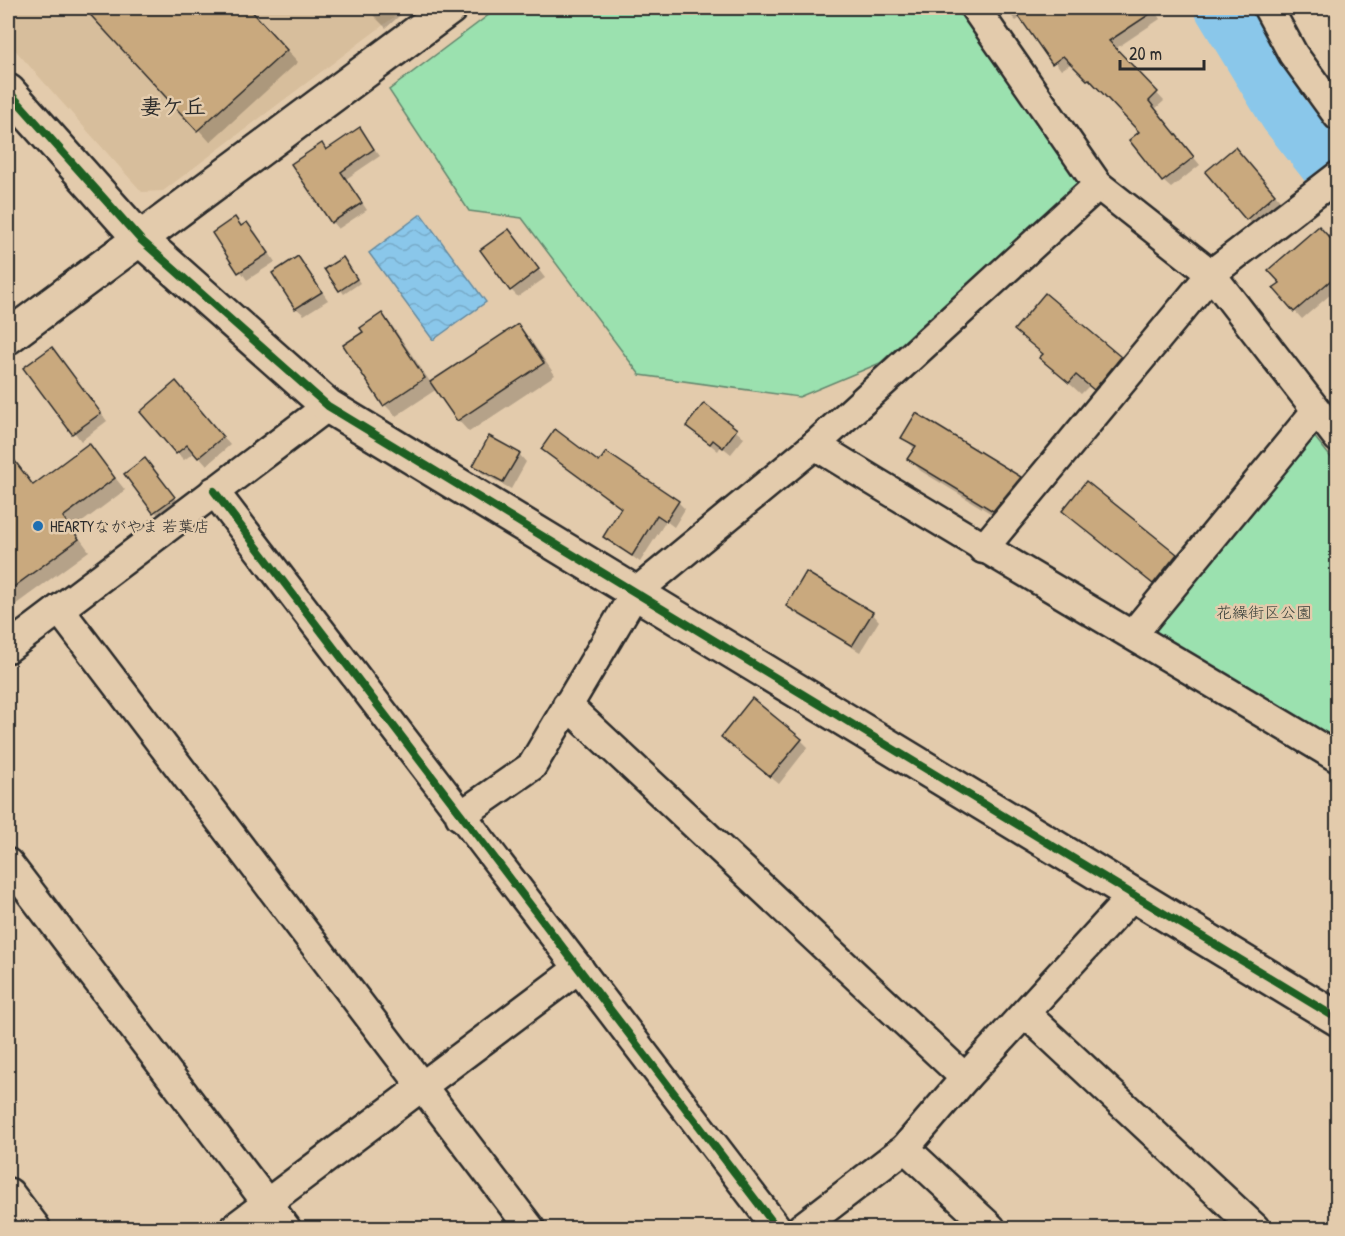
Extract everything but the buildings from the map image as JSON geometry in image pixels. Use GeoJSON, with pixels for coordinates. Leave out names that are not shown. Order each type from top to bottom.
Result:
{"type":"FeatureCollection","features":[{"type":"Feature","properties":{"kind":"street"},"geometry":{"type":"LineString","coordinates":[[8,337],[450,8]]}},
{"type":"Feature","properties":{"kind":"street"},"geometry":{"type":"LineString","coordinates":[[975,8],[1098,185],[1211,274],[1338,438]]}},
{"type":"Feature","properties":{"kind":"street"},"geometry":{"type":"LineString","coordinates":[[1268,8],[1293,54],[1338,116]]}},
{"type":"Feature","properties":{"kind":"street"},"geometry":{"type":"LineString","coordinates":[[8,91],[141,240],[328,406],[1338,1019]]}},
{"type":"Feature","properties":{"kind":"street"},"geometry":{"type":"LineString","coordinates":[[983,549],[1211,274],[1329,183]]}},
{"type":"Feature","properties":{"kind":"street"},"geometry":{"type":"LineString","coordinates":[[460,816],[532,766],[635,593],[815,445],[1098,185]]}},
{"type":"Feature","properties":{"kind":"street"},"geometry":{"type":"LineString","coordinates":[[8,648],[328,406]]}},
{"type":"Feature","properties":{"kind":"street"},"geometry":{"type":"LineString","coordinates":[[1133,634],[1316,411]]}},
{"type":"Feature","properties":{"kind":"street"},"geometry":{"type":"LineString","coordinates":[[815,445],[983,549],[1133,634],[1338,758]]}},
{"type":"Feature","properties":{"kind":"street"},"geometry":{"type":"LineString","coordinates":[[214,491],[460,816],[777,1228]]}},
{"type":"Feature","properties":{"kind":"street"},"geometry":{"type":"LineString","coordinates":[[59,609],[421,1088],[530,1228]]}},
{"type":"Feature","properties":{"kind":"street"},"geometry":{"type":"LineString","coordinates":[[567,705],[965,1078]]}},
{"type":"Feature","properties":{"kind":"street"},"geometry":{"type":"LineString","coordinates":[[8,864],[286,1228]]}},
{"type":"Feature","properties":{"kind":"street"},"geometry":{"type":"LineString","coordinates":[[801,1228],[905,1148],[965,1078],[1134,894]]}},
{"type":"Feature","properties":{"kind":"street"},"geometry":{"type":"LineString","coordinates":[[234,1228],[579,969]]}},
{"type":"Feature","properties":{"kind":"street"},"geometry":{"type":"LineString","coordinates":[[1025,1012],[1255,1228]]}},
{"type":"Feature","properties":{"kind":"street"},"geometry":{"type":"LineString","coordinates":[[905,1148],[991,1228]]}},
{"type":"Feature","properties":{"kind":"street"},"geometry":{"type":"LineString","coordinates":[[8,1195],[33,1228]]}},
{"type":"Feature","properties":{"kind":"shaded area"},"geometry":{"type":"Polygon","coordinates":[[[8,8],[406,8],[163,191],[142,192],[8,42],[8,8]]]}},
{"type":"Feature","properties":{"kind":"green space"},"geometry":{"type":"Polygon","coordinates":[[[498,8],[960,8],[1079,183],[880,363],[799,397],[640,375],[522,218],[469,211],[389,90],[498,8]]]}},
{"type":"Feature","properties":{"kind":"green space","name":"花繰街区公園"},"geometry":{"type":"Polygon","coordinates":[[[1313,435],[1337,465],[1337,730],[1331,737],[1154,632],[1313,435]]]}},
{"type":"Feature","properties":{"kind":"water"},"geometry":{"type":"Polygon","coordinates":[[[421,214],[486,302],[433,340],[369,253],[421,214]]]}},
{"type":"Feature","properties":{"kind":"waterway"},"geometry":{"type":"LineString","coordinates":[[1220,8],[1285,115],[1338,182]]}},
{"type":"Feature","properties":{"kind":"cycle path"},"geometry":{"type":"LineString","coordinates":[[8,91],[141,240],[328,406],[1338,1019]]}},
{"type":"Feature","properties":{"kind":"cycle path"},"geometry":{"type":"LineString","coordinates":[[214,491],[777,1228]]}},
{"type":"Feature","properties":{"kind":"place","name":"HEARTYながやま 若葉店"},"geometry":{"type":"Point","coordinates":[38,526]}},
{"type":"Feature","properties":{"kind":"district","name":"妻ケ丘"},"geometry":{"type":"Point","coordinates":[173,106]}}]}
